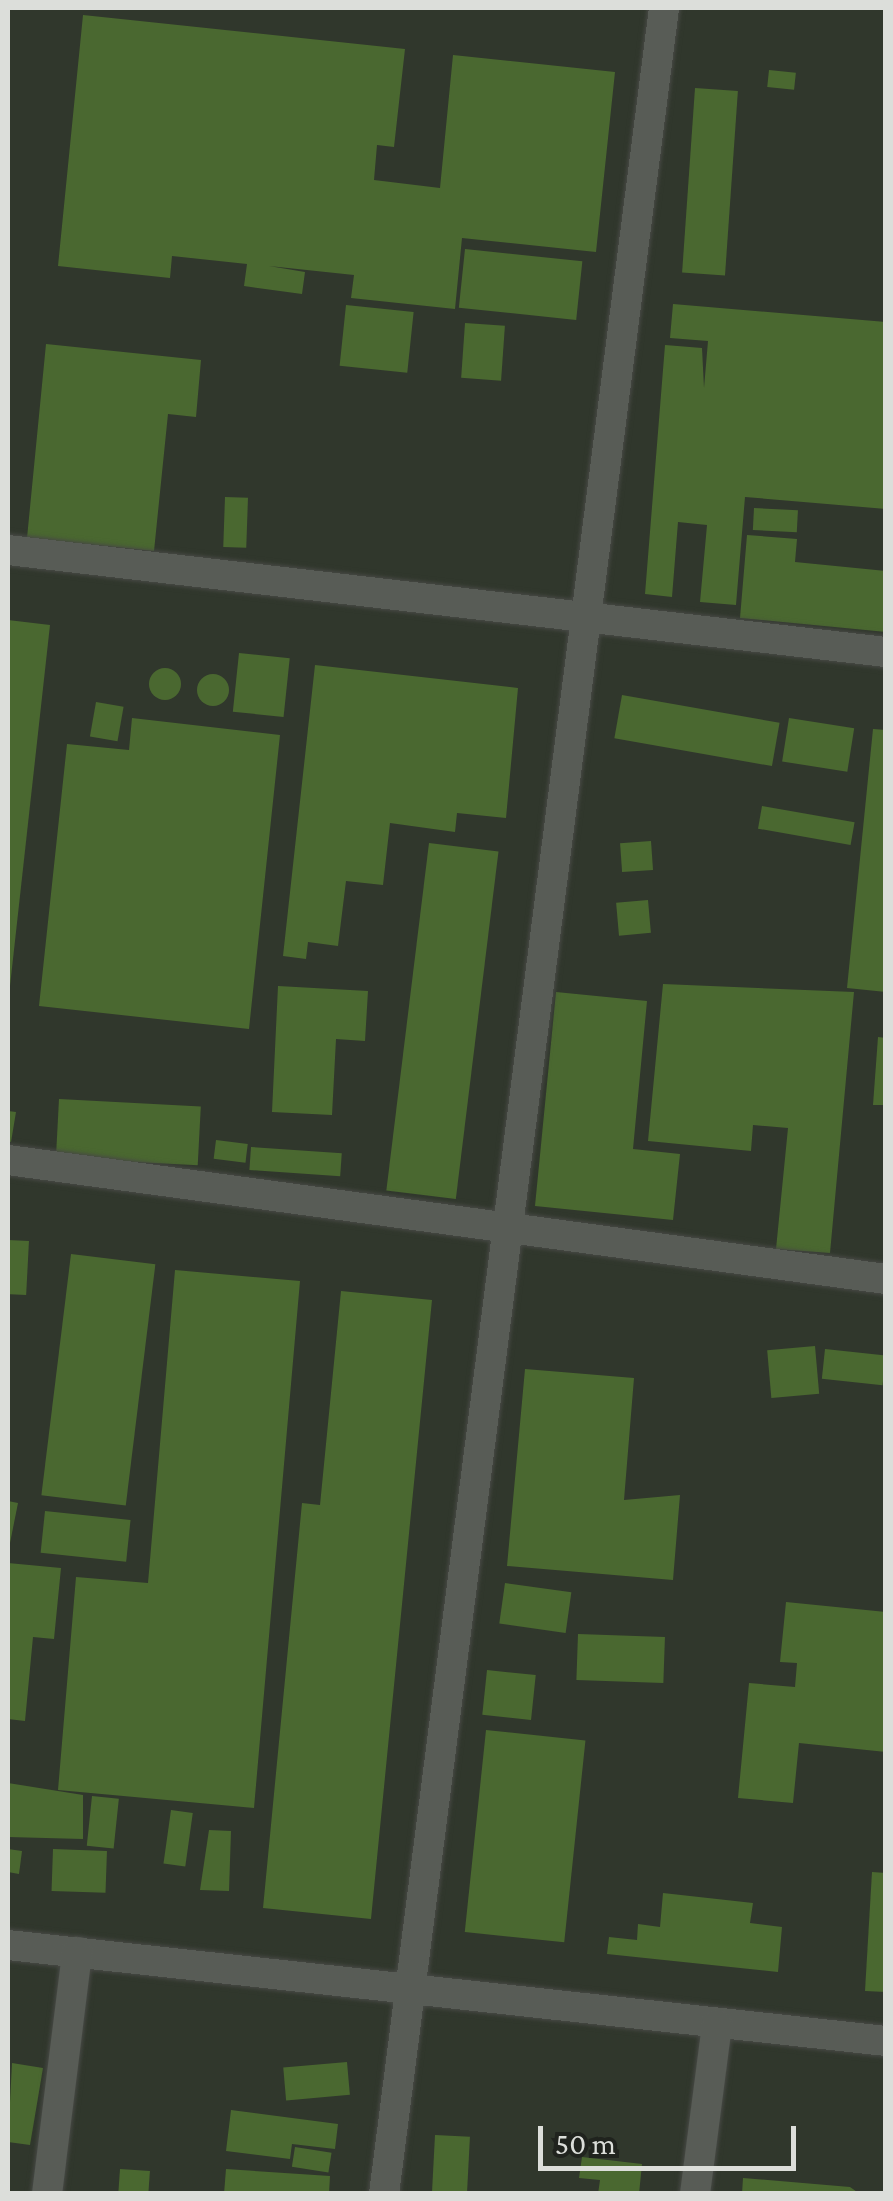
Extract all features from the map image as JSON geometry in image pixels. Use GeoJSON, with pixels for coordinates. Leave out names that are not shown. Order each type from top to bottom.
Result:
{"type":"FeatureCollection","features":[{"type":"Feature","properties":{"kind":"lane"},"geometry":{"type":"LineString","coordinates":[[384,2194],[664,8]]}},
{"type":"Feature","properties":{"kind":"lane"},"geometry":{"type":"LineString","coordinates":[[8,550],[886,652]]}},
{"type":"Feature","properties":{"kind":"lane"},"geometry":{"type":"LineString","coordinates":[[8,1160],[886,1278]]}},
{"type":"Feature","properties":{"kind":"lane"},"geometry":{"type":"LineString","coordinates":[[8,1945],[886,2041]]}},
{"type":"Feature","properties":{"kind":"lane"},"geometry":{"type":"LineString","coordinates":[[47,2194],[76,1952]]}},
{"type":"Feature","properties":{"kind":"lane"},"geometry":{"type":"LineString","coordinates":[[695,2194],[717,2024]]}},
{"type":"Feature","properties":{"kind":"shaded area"},"geometry":{"type":"Polygon","coordinates":[[[8,8],[885,8],[885,2193],[8,2193],[8,8]]]}},
{"type":"Feature","properties":{"kind":"building"},"geometry":{"type":"Polygon","coordinates":[[[83,15],[405,49],[394,147],[377,145],[374,180],[440,188],[453,55],[615,72],[596,252],[462,238],[455,309],[351,298],[354,275],[269,266],[305,272],[302,294],[244,286],[247,264],[172,256],[170,278],[58,266],[83,15]]]}},
{"type":"Feature","properties":{"kind":"building"},"geometry":{"type":"Polygon","coordinates":[[[769,70],[796,73],[794,90],[767,87],[769,70]]]}},
{"type":"Feature","properties":{"kind":"building"},"geometry":{"type":"Polygon","coordinates":[[[695,88],[738,91],[725,276],[682,273],[695,88]]]}},
{"type":"Feature","properties":{"kind":"building"},"geometry":{"type":"Polygon","coordinates":[[[465,249],[582,261],[576,320],[459,308],[465,249]]]}},
{"type":"Feature","properties":{"kind":"building"},"geometry":{"type":"Polygon","coordinates":[[[673,304],[886,322],[886,509],[745,497],[736,605],[700,602],[707,525],[678,522],[672,597],[645,594],[665,345],[702,348],[704,388],[708,341],[670,338],[673,304]]]}},
{"type":"Feature","properties":{"kind":"building"},"geometry":{"type":"Polygon","coordinates":[[[346,305],[414,312],[407,373],[340,366],[346,305]]]}},
{"type":"Feature","properties":{"kind":"building"},"geometry":{"type":"Polygon","coordinates":[[[465,323],[505,326],[501,381],[461,378],[465,323]]]}},
{"type":"Feature","properties":{"kind":"building"},"geometry":{"type":"Polygon","coordinates":[[[46,344],[201,360],[196,417],[168,414],[154,551],[27,538],[46,344]]]}},
{"type":"Feature","properties":{"kind":"building"},"geometry":{"type":"Polygon","coordinates":[[[225,497],[248,498],[246,548],[223,547],[225,497]]]}},
{"type":"Feature","properties":{"kind":"building"},"geometry":{"type":"Polygon","coordinates":[[[754,508],[798,510],[797,532],[753,530],[754,508]]]}},
{"type":"Feature","properties":{"kind":"building"},"geometry":{"type":"Polygon","coordinates":[[[747,535],[797,539],[795,562],[886,571],[886,632],[740,618],[747,535]]]}},
{"type":"Feature","properties":{"kind":"building"},"geometry":{"type":"Polygon","coordinates":[[[8,620],[50,625],[10,986],[8,985],[8,620]]]}},
{"type":"Feature","properties":{"kind":"building"},"geometry":{"type":"Polygon","coordinates":[[[239,653],[290,658],[284,717],[233,712],[239,653]]]}},
{"type":"Feature","properties":{"kind":"building"},"geometry":{"type":"Polygon","coordinates":[[[315,665],[518,688],[506,818],[457,813],[455,832],[390,823],[383,885],[346,881],[338,946],[308,942],[306,959],[283,956],[315,665]]]}},
{"type":"Feature","properties":{"kind":"building"},"geometry":{"type":"Polygon","coordinates":[[[165,668],[176,673],[181,684],[176,695],[165,700],[154,695],[149,684],[154,673],[165,668]]]}},
{"type":"Feature","properties":{"kind":"building"},"geometry":{"type":"Polygon","coordinates":[[[213,674],[224,679],[229,690],[224,701],[213,706],[202,701],[197,690],[202,679],[213,674]]]}},
{"type":"Feature","properties":{"kind":"building"},"geometry":{"type":"Polygon","coordinates":[[[622,695],[780,723],[772,766],[614,738],[622,695]]]}},
{"type":"Feature","properties":{"kind":"building"},"geometry":{"type":"Polygon","coordinates":[[[96,702],[124,707],[117,741],[90,736],[96,702]]]}},
{"type":"Feature","properties":{"kind":"building"},"geometry":{"type":"Polygon","coordinates":[[[132,718],[280,735],[249,1029],[39,1006],[67,744],[129,750],[132,718]]]}},
{"type":"Feature","properties":{"kind":"building"},"geometry":{"type":"Polygon","coordinates":[[[789,718],[854,728],[847,772],[782,761],[789,718]]]}},
{"type":"Feature","properties":{"kind":"building"},"geometry":{"type":"Polygon","coordinates":[[[873,729],[886,730],[886,992],[847,988],[873,729]]]}},
{"type":"Feature","properties":{"kind":"building"},"geometry":{"type":"Polygon","coordinates":[[[762,806],[855,822],[851,845],[758,829],[762,806]]]}},
{"type":"Feature","properties":{"kind":"building"},"geometry":{"type":"Polygon","coordinates":[[[651,841],[653,870],[622,872],[620,843],[651,841]]]}},
{"type":"Feature","properties":{"kind":"building"},"geometry":{"type":"Polygon","coordinates":[[[429,843],[498,852],[456,1199],[386,1190],[429,843]]]}},
{"type":"Feature","properties":{"kind":"building"},"geometry":{"type":"Polygon","coordinates":[[[648,900],[651,933],[619,936],[616,903],[648,900]]]}},
{"type":"Feature","properties":{"kind":"building"},"geometry":{"type":"Polygon","coordinates":[[[663,984],[854,992],[830,1253],[776,1249],[788,1128],[753,1125],[751,1151],[648,1141],[663,984]]]}},
{"type":"Feature","properties":{"kind":"building"},"geometry":{"type":"Polygon","coordinates":[[[278,986],[368,991],[365,1041],[336,1039],[332,1115],[272,1112],[278,986]]]}},
{"type":"Feature","properties":{"kind":"building"},"geometry":{"type":"Polygon","coordinates":[[[556,992],[647,1001],[633,1149],[680,1154],[673,1220],[535,1206],[556,992]]]}},
{"type":"Feature","properties":{"kind":"building"},"geometry":{"type":"Polygon","coordinates":[[[878,1037],[886,1038],[886,1105],[873,1105],[878,1037]]]}},
{"type":"Feature","properties":{"kind":"building"},"geometry":{"type":"Polygon","coordinates":[[[59,1099],[201,1106],[198,1165],[56,1158],[59,1099]]]}},
{"type":"Feature","properties":{"kind":"building"},"geometry":{"type":"Polygon","coordinates":[[[8,1111],[16,1112],[11,1142],[8,1141],[8,1111]]]}},
{"type":"Feature","properties":{"kind":"building"},"geometry":{"type":"Polygon","coordinates":[[[216,1140],[248,1144],[245,1163],[214,1159],[216,1140]]]}},
{"type":"Feature","properties":{"kind":"building"},"geometry":{"type":"Polygon","coordinates":[[[251,1147],[342,1153],[340,1176],[249,1170],[251,1147]]]}},
{"type":"Feature","properties":{"kind":"building"},"geometry":{"type":"Polygon","coordinates":[[[8,1240],[29,1241],[26,1295],[8,1294],[8,1240]]]}},
{"type":"Feature","properties":{"kind":"building"},"geometry":{"type":"Polygon","coordinates":[[[71,1254],[155,1264],[126,1506],[41,1495],[71,1254]]]}},
{"type":"Feature","properties":{"kind":"building"},"geometry":{"type":"Polygon","coordinates":[[[175,1270],[300,1281],[254,1808],[58,1790],[76,1577],[148,1583],[175,1270]]]}},
{"type":"Feature","properties":{"kind":"building"},"geometry":{"type":"Polygon","coordinates":[[[341,1291],[432,1300],[371,1919],[263,1908],[302,1503],[320,1505],[341,1291]]]}},
{"type":"Feature","properties":{"kind":"building"},"geometry":{"type":"Polygon","coordinates":[[[815,1346],[819,1394],[771,1398],[767,1350],[815,1346]]]}},
{"type":"Feature","properties":{"kind":"building"},"geometry":{"type":"Polygon","coordinates":[[[825,1349],[886,1355],[883,1385],[822,1379],[825,1349]]]}},
{"type":"Feature","properties":{"kind":"building"},"geometry":{"type":"Polygon","coordinates":[[[525,1369],[634,1378],[624,1500],[680,1495],[673,1580],[507,1566],[525,1369]]]}},
{"type":"Feature","properties":{"kind":"building"},"geometry":{"type":"Polygon","coordinates":[[[8,1501],[18,1503],[9,1548],[8,1547],[8,1501]]]}},
{"type":"Feature","properties":{"kind":"building"},"geometry":{"type":"Polygon","coordinates":[[[45,1511],[131,1520],[126,1562],[41,1553],[45,1511]]]}},
{"type":"Feature","properties":{"kind":"building"},"geometry":{"type":"Polygon","coordinates":[[[8,1563],[61,1568],[54,1639],[33,1637],[25,1721],[8,1719],[8,1563]]]}},
{"type":"Feature","properties":{"kind":"building"},"geometry":{"type":"Polygon","coordinates":[[[505,1583],[571,1592],[566,1633],[499,1624],[505,1583]]]}},
{"type":"Feature","properties":{"kind":"building"},"geometry":{"type":"Polygon","coordinates":[[[786,1602],[886,1612],[886,1752],[799,1743],[793,1803],[738,1798],[749,1683],[795,1687],[797,1663],[780,1662],[786,1602]]]}},
{"type":"Feature","properties":{"kind":"building"},"geometry":{"type":"Polygon","coordinates":[[[578,1634],[665,1637],[663,1683],[576,1680],[578,1634]]]}},
{"type":"Feature","properties":{"kind":"building"},"geometry":{"type":"Polygon","coordinates":[[[487,1670],[536,1675],[531,1720],[482,1715],[487,1670]]]}},
{"type":"Feature","properties":{"kind":"building"},"geometry":{"type":"Polygon","coordinates":[[[486,1730],[585,1740],[564,1942],[465,1932],[486,1730]]]}},
{"type":"Feature","properties":{"kind":"building"},"geometry":{"type":"Polygon","coordinates":[[[8,1783],[83,1795],[83,1839],[8,1837],[8,1783]]]}},
{"type":"Feature","properties":{"kind":"building"},"geometry":{"type":"Polygon","coordinates":[[[92,1796],[119,1799],[114,1849],[87,1846],[92,1796]]]}},
{"type":"Feature","properties":{"kind":"building"},"geometry":{"type":"Polygon","coordinates":[[[171,1810],[193,1813],[185,1867],[163,1863],[171,1810]]]}},
{"type":"Feature","properties":{"kind":"building"},"geometry":{"type":"Polygon","coordinates":[[[209,1830],[231,1831],[229,1891],[200,1890],[209,1830]]]}},
{"type":"Feature","properties":{"kind":"building"},"geometry":{"type":"Polygon","coordinates":[[[8,1849],[22,1851],[19,1874],[8,1872],[8,1849]]]}},
{"type":"Feature","properties":{"kind":"building"},"geometry":{"type":"Polygon","coordinates":[[[53,1849],[107,1851],[106,1893],[52,1891],[53,1849]]]}},
{"type":"Feature","properties":{"kind":"building"},"geometry":{"type":"Polygon","coordinates":[[[872,1872],[886,1873],[886,1992],[865,1991],[872,1872]]]}},
{"type":"Feature","properties":{"kind":"building"},"geometry":{"type":"Polygon","coordinates":[[[663,1893],[753,1903],[750,1923],[782,1927],[778,1972],[607,1954],[609,1937],[637,1940],[638,1924],[660,1927],[663,1893]]]}},
{"type":"Feature","properties":{"kind":"building"},"geometry":{"type":"Polygon","coordinates":[[[347,2062],[350,2095],[286,2100],[283,2068],[347,2062]]]}},
{"type":"Feature","properties":{"kind":"building"},"geometry":{"type":"Polygon","coordinates":[[[12,2063],[43,2068],[30,2145],[8,2142],[12,2063]]]}},
{"type":"Feature","properties":{"kind":"building"},"geometry":{"type":"Polygon","coordinates":[[[231,2110],[338,2124],[335,2149],[292,2144],[290,2159],[226,2151],[231,2110]]]}},
{"type":"Feature","properties":{"kind":"building"},"geometry":{"type":"Polygon","coordinates":[[[435,2135],[470,2137],[467,2194],[432,2194],[435,2135]]]}},
{"type":"Feature","properties":{"kind":"building"},"geometry":{"type":"Polygon","coordinates":[[[295,2147],[332,2153],[328,2173],[292,2167],[295,2147]]]}},
{"type":"Feature","properties":{"kind":"building"},"geometry":{"type":"Polygon","coordinates":[[[582,2157],[642,2164],[639,2194],[598,2194],[600,2180],[579,2178],[582,2157]]]}},
{"type":"Feature","properties":{"kind":"building"},"geometry":{"type":"Polygon","coordinates":[[[120,2169],[150,2171],[148,2194],[118,2194],[120,2169]]]}},
{"type":"Feature","properties":{"kind":"building"},"geometry":{"type":"Polygon","coordinates":[[[226,2169],[330,2176],[329,2194],[224,2194],[226,2169]]]}},
{"type":"Feature","properties":{"kind":"building"},"geometry":{"type":"Polygon","coordinates":[[[743,2178],[850,2187],[860,2194],[742,2194],[743,2178]]]}}]}
